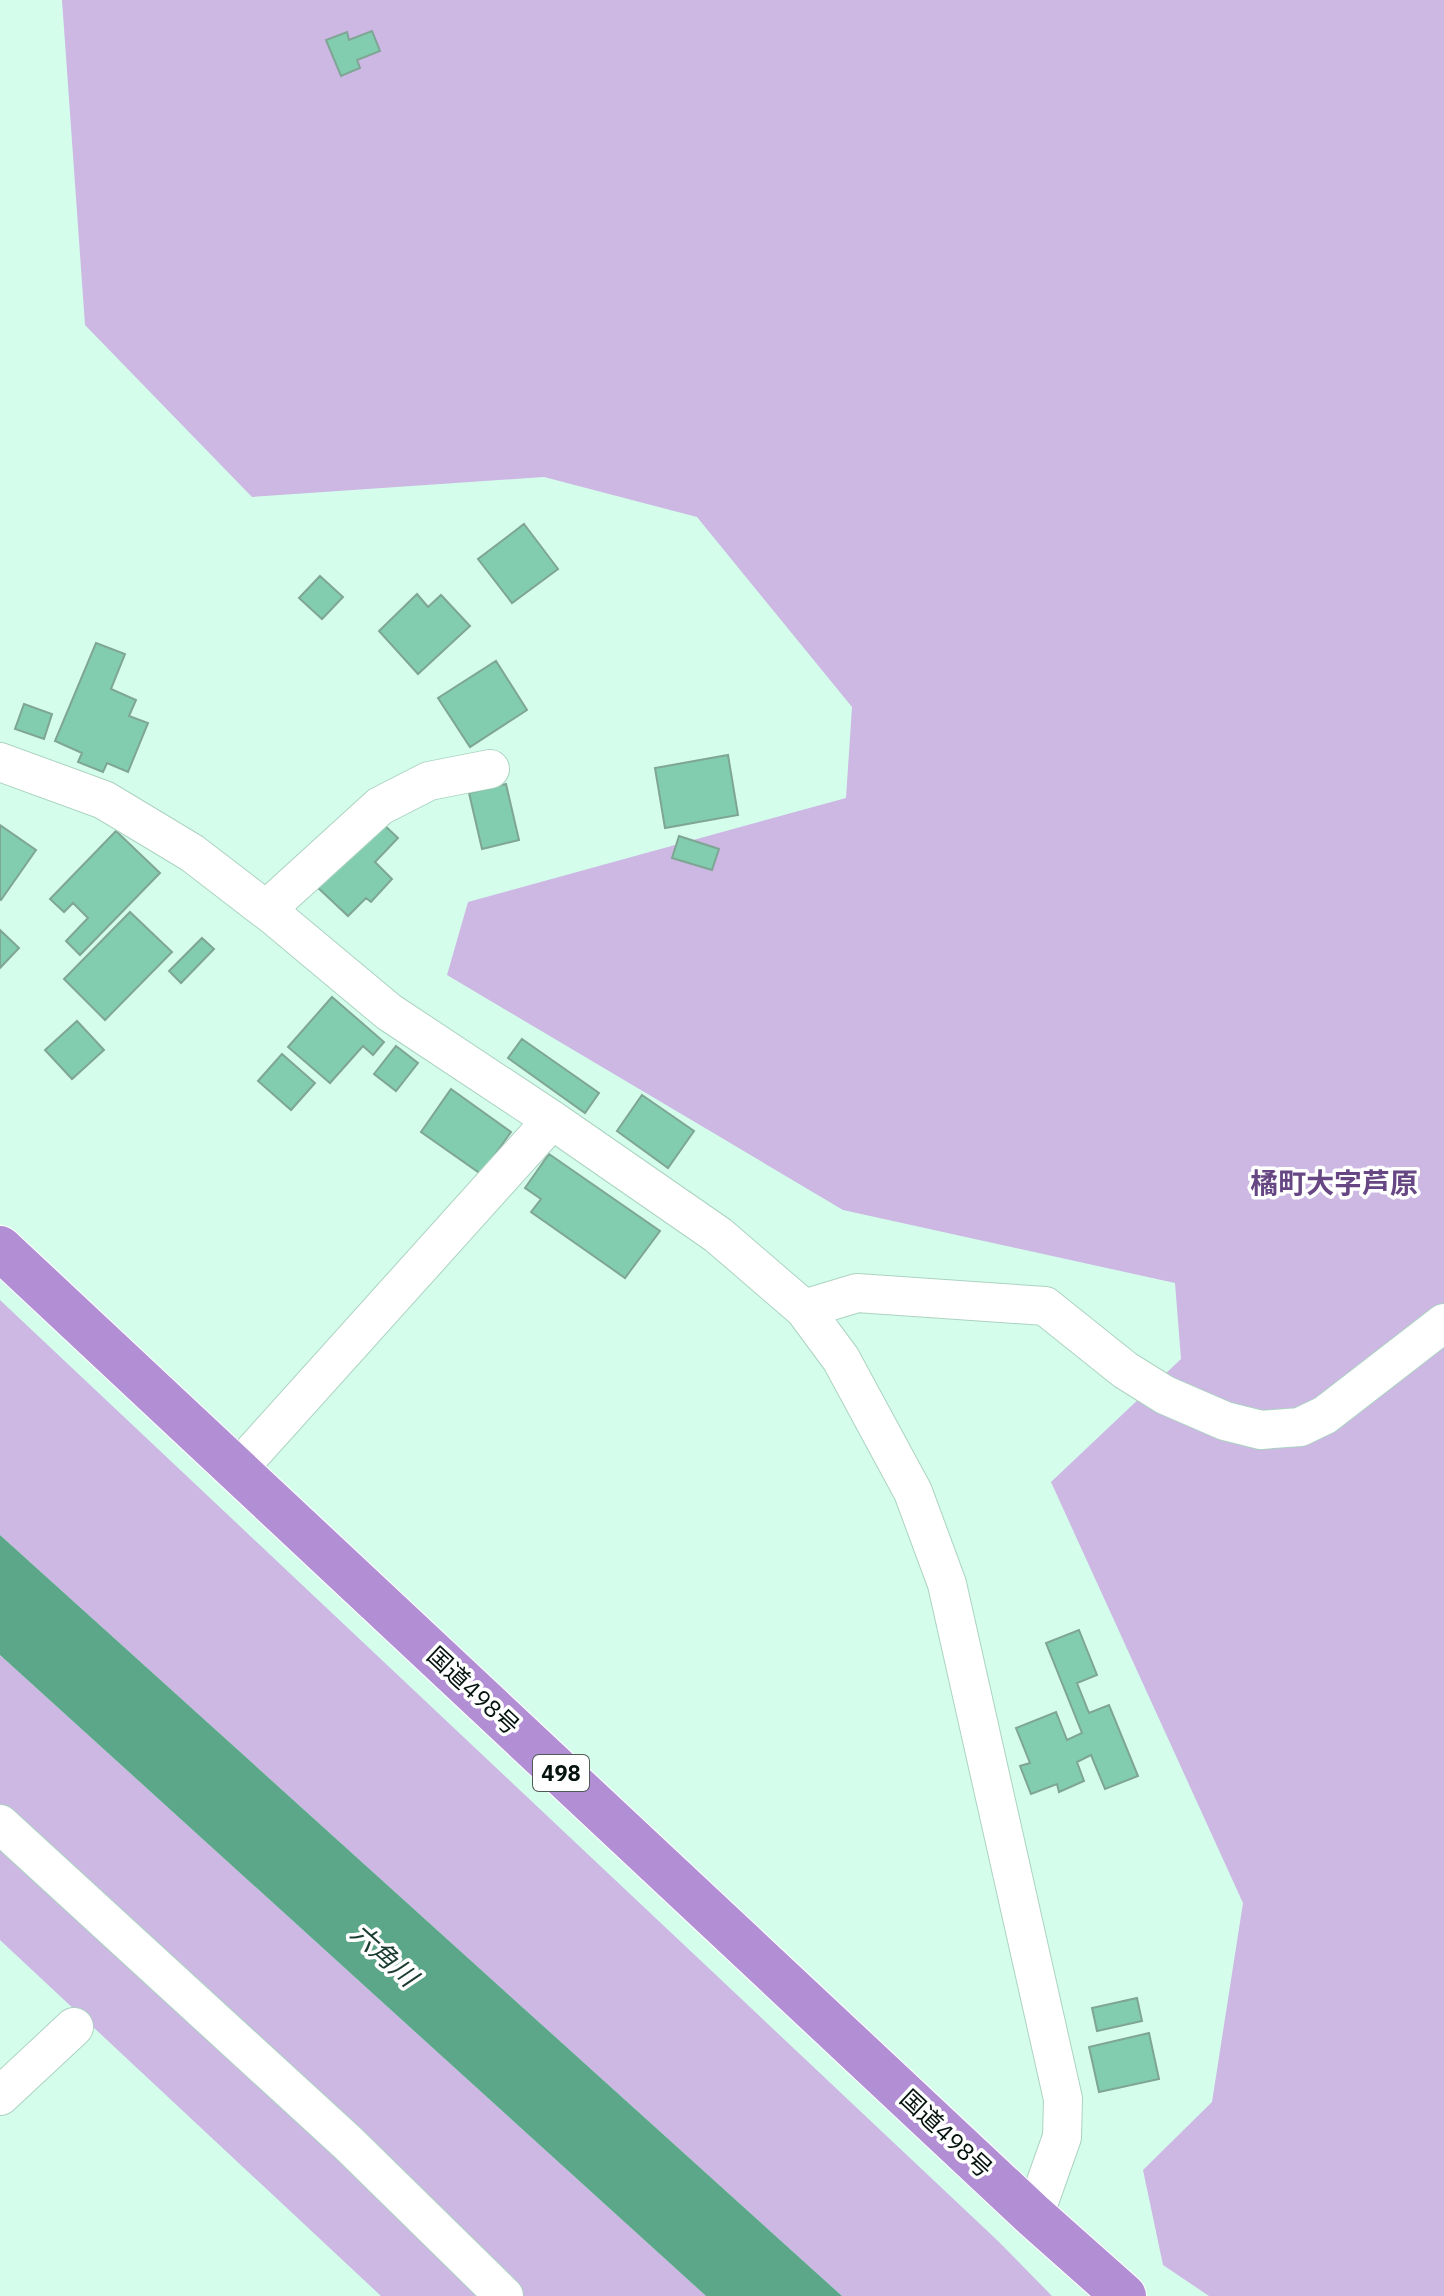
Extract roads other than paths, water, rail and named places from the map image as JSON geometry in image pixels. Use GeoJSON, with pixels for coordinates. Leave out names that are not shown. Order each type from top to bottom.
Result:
{"type":"FeatureCollection","features":[{"type":"Feature","properties":{"kind":"highway","name":"国道498号"},"geometry":{"type":"LineString","coordinates":[[0,1248],[1034,2216],[1124,2296]]}},
{"type":"Feature","properties":{"kind":"street"},"geometry":{"type":"LineString","coordinates":[[0,762],[104,800],[192,853],[274,916],[389,1012],[718,1235],[804,1309],[841,1359],[913,1492],[947,1584],[1063,2099],[1062,2137],[1034,2216]]}},
{"type":"Feature","properties":{"kind":"street"},"geometry":{"type":"LineString","coordinates":[[274,916],[279,898],[380,806],[429,781],[490,769]]}},
{"type":"Feature","properties":{"kind":"street"},"geometry":{"type":"LineString","coordinates":[[237,1470],[552,1120]]}},
{"type":"Feature","properties":{"kind":"street"},"geometry":{"type":"LineString","coordinates":[[804,1309],[857,1293],[1045,1306],[1125,1370],[1165,1395],[1225,1421],[1261,1430],[1300,1427],[1325,1415],[1444,1323]]}},
{"type":"Feature","properties":{"kind":"street"},"geometry":{"type":"LineString","coordinates":[[0,1824],[348,2143],[504,2296]]}},
{"type":"Feature","properties":{"kind":"street"},"geometry":{"type":"LineString","coordinates":[[0,2096],[74,2027]]}},
{"type":"Feature","properties":{"kind":"water","name":"六角川"},"geometry":{"type":"Polygon","coordinates":[[[0,1535],[842,2296],[706,2296],[0,1655],[0,1535]]]}},
{"type":"Feature","properties":{"kind":"district","name":"橘町大字芦原"},"geometry":{"type":"Point","coordinates":[1334,1183]}}]}
